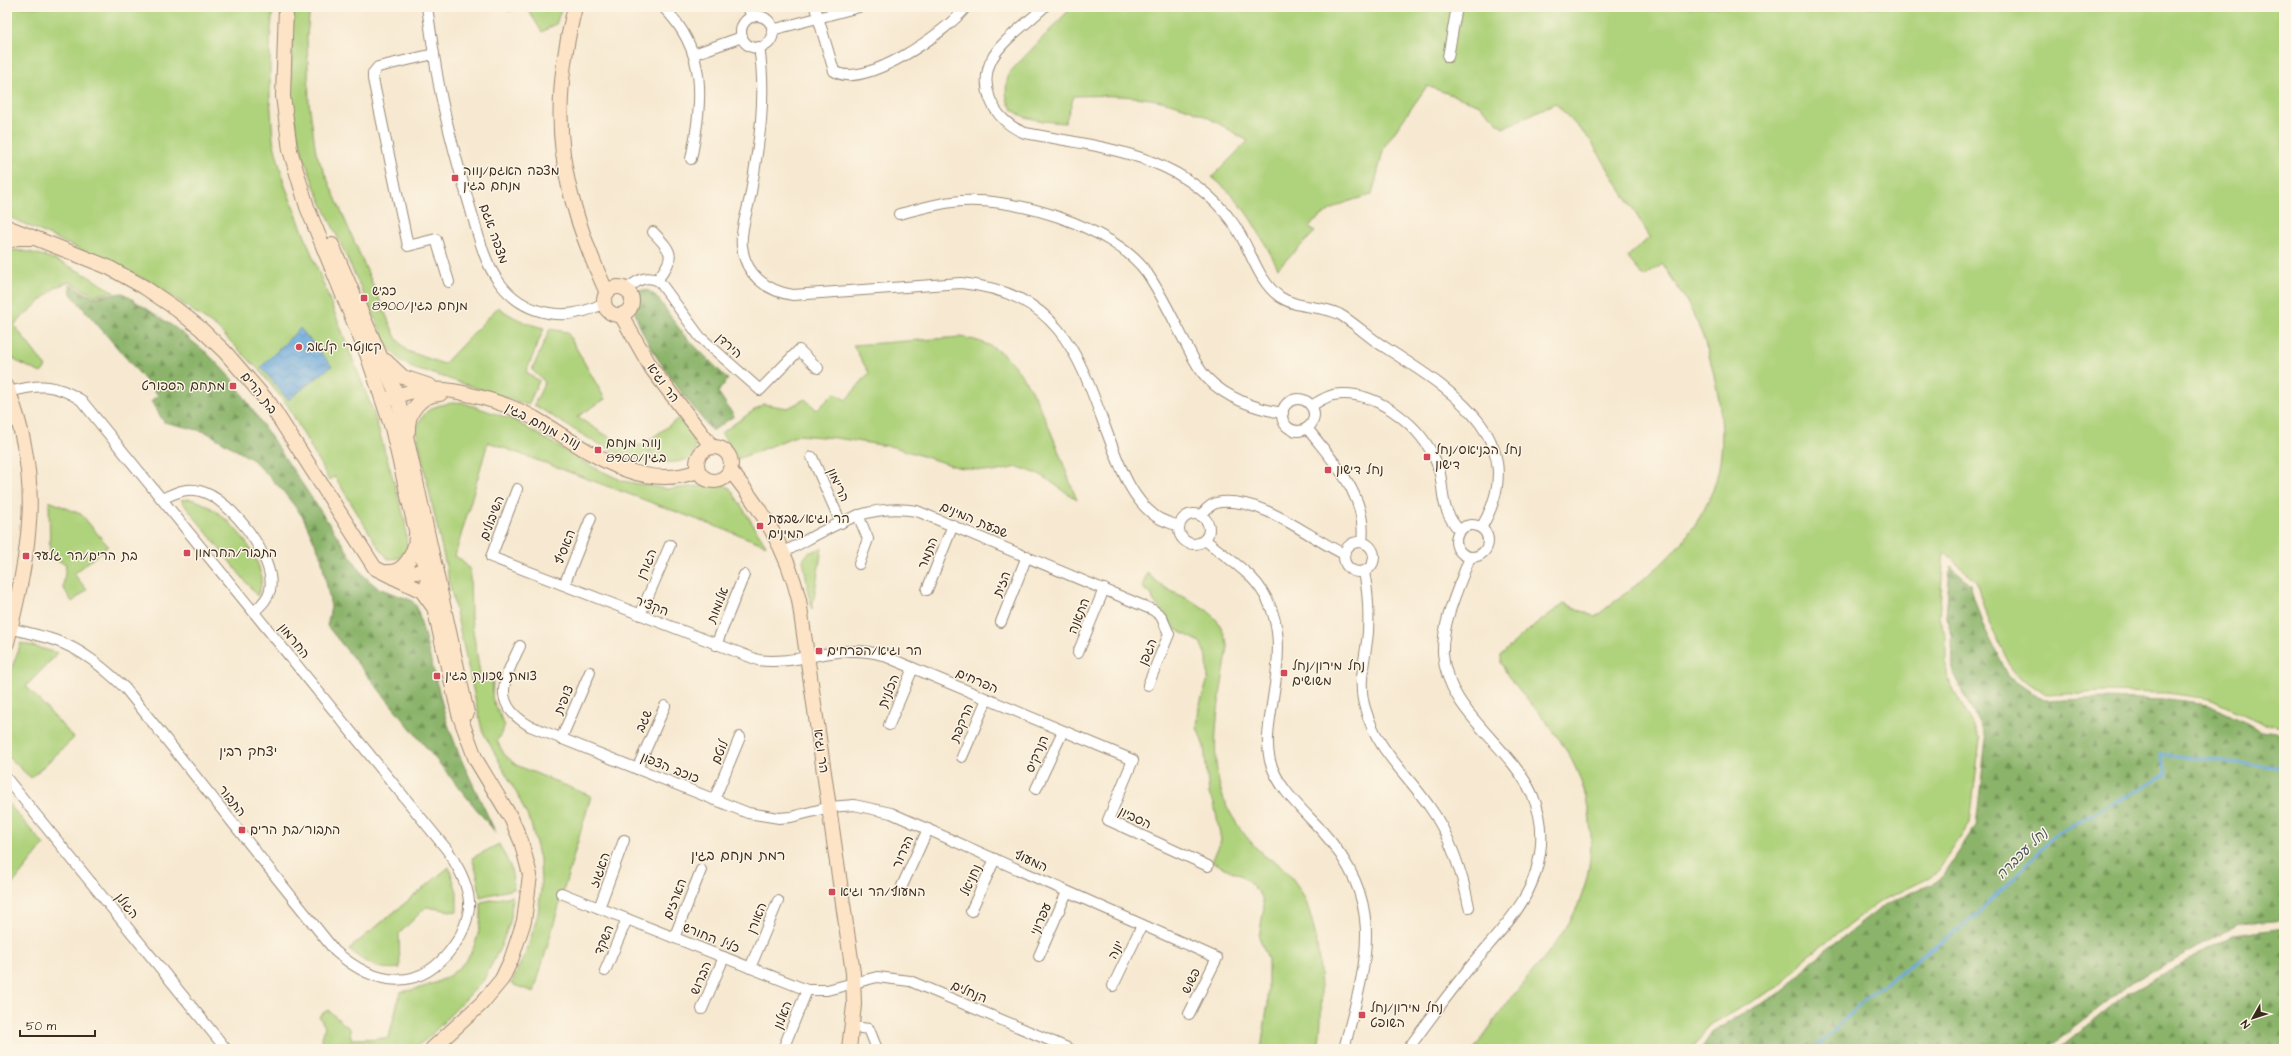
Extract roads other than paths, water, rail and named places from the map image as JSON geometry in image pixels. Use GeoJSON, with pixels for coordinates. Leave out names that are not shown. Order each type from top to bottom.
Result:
{"type":"FeatureCollection","features":[{"type":"Feature","properties":{"kind":"street"},"geometry":{"type":"LineString","coordinates":[[286,7],[283,68],[285,111],[290,150],[307,207],[367,354],[390,398],[409,446]]}},
{"type":"Feature","properties":{"kind":"street","name":"מצפה אגם"},"geometry":{"type":"LineString","coordinates":[[427,7],[442,100],[455,156],[486,258],[499,281],[518,300],[542,312],[574,314],[605,298]]}},
{"type":"Feature","properties":{"kind":"street"},"geometry":{"type":"LineString","coordinates":[[575,7],[567,36],[560,84],[563,159],[575,214],[610,313],[621,315],[627,312],[631,304],[630,294],[625,290],[614,288],[605,298]]}},
{"type":"Feature","properties":{"kind":"street"},"geometry":{"type":"LineString","coordinates":[[663,7],[682,29],[694,54],[698,79],[698,100],[691,159]]}},
{"type":"Feature","properties":{"kind":"street"},"geometry":{"type":"LineString","coordinates":[[815,7],[834,71],[846,76],[880,67],[908,54],[940,33],[966,7]]}},
{"type":"Feature","properties":{"kind":"street"},"geometry":{"type":"LineString","coordinates":[[772,30],[859,7]]}},
{"type":"Feature","properties":{"kind":"street"},"geometry":{"type":"LineString","coordinates":[[1044,7],[995,52],[988,77],[990,100],[995,111],[1012,129],[1140,156],[1179,173],[1195,184],[1222,209],[1242,236],[1263,279],[1275,294],[1292,303],[1337,313],[1427,375],[1468,407],[1488,435],[1498,466],[1498,486],[1496,498],[1481,528]]}},
{"type":"Feature","properties":{"kind":"street"},"geometry":{"type":"LineString","coordinates":[[750,12],[766,18],[772,30],[769,41],[759,47],[747,44],[742,37],[742,27],[750,12]]}},
{"type":"Feature","properties":{"kind":"street"},"geometry":{"type":"LineString","coordinates":[[1448,57],[1456,12]]}},
{"type":"Feature","properties":{"kind":"street"},"geometry":{"type":"LineString","coordinates":[[694,54],[742,37]]}},
{"type":"Feature","properties":{"kind":"street"},"geometry":{"type":"LineString","coordinates":[[759,47],[763,70],[763,109],[760,137],[742,236],[746,263],[756,278],[773,290],[793,295],[961,283],[985,286],[1020,298],[1050,320],[1073,348],[1122,470],[1137,497],[1154,515],[1179,526]]}},
{"type":"Feature","properties":{"kind":"street"},"geometry":{"type":"LineString","coordinates":[[434,54],[378,67],[373,73],[373,79],[408,246],[436,239],[449,282]]}},
{"type":"Feature","properties":{"kind":"street"},"geometry":{"type":"LineString","coordinates":[[285,111],[298,168],[372,335],[387,362],[395,371],[413,382],[444,389]]}},
{"type":"Feature","properties":{"kind":"street"},"geometry":{"type":"LineString","coordinates":[[899,214],[952,202],[1004,203],[1034,209],[1100,235],[1127,252],[1146,272],[1163,297],[1194,358],[1207,378],[1224,391],[1247,403],[1263,409],[1283,413]]}},
{"type":"Feature","properties":{"kind":"street","name":"בת הרים"},"geometry":{"type":"LineString","coordinates":[[7,227],[108,267],[144,287],[175,308],[215,342],[270,404],[368,559],[379,571],[422,591],[435,610]]}},
{"type":"Feature","properties":{"kind":"street"},"geometry":{"type":"LineString","coordinates":[[625,290],[644,277],[651,277],[657,280],[668,266],[671,254],[668,247],[654,232]]}},
{"type":"Feature","properties":{"kind":"street","name":"בת הרים"},"geometry":{"type":"LineString","coordinates":[[7,242],[20,238],[36,239]]}},
{"type":"Feature","properties":{"kind":"street","name":"הירדן"},"geometry":{"type":"LineString","coordinates":[[657,280],[700,337],[760,390],[799,350],[818,368]]}},
{"type":"Feature","properties":{"kind":"street","name":"הר וגיא"},"geometry":{"type":"LineString","coordinates":[[621,315],[652,369],[712,447]]}},
{"type":"Feature","properties":{"kind":"street"},"geometry":{"type":"LineString","coordinates":[[372,335],[390,398],[416,527],[432,569],[435,610],[451,689],[476,760],[511,818],[521,841],[530,875],[524,921],[511,960],[502,979],[482,1003],[432,1049]]}},
{"type":"Feature","properties":{"kind":"street","name":"החרמון"},"geometry":{"type":"LineString","coordinates":[[8,389],[43,386],[58,388],[81,400],[448,851],[462,874],[469,902],[461,935],[446,956],[430,971]]}},
{"type":"Feature","properties":{"kind":"street"},"geometry":{"type":"LineString","coordinates":[[7,643],[9,627],[20,591],[27,548],[31,490],[28,460],[16,409],[8,389]]}},
{"type":"Feature","properties":{"kind":"street","name":"נווה מנחם בגין"},"geometry":{"type":"LineString","coordinates":[[390,398],[422,389],[444,389],[462,392],[512,408],[603,460],[637,474],[672,478],[698,471]]}},
{"type":"Feature","properties":{"kind":"street"},"geometry":{"type":"LineString","coordinates":[[462,392],[434,394],[419,402],[410,417],[408,427],[409,446],[432,569],[472,734],[476,760]]}},
{"type":"Feature","properties":{"kind":"street"},"geometry":{"type":"LineString","coordinates":[[1311,406],[1333,396],[1350,395],[1368,399],[1387,408],[1405,421],[1422,438],[1433,456],[1440,475],[1444,509],[1460,531]]}},
{"type":"Feature","properties":{"kind":"street"},"geometry":{"type":"LineString","coordinates":[[1293,400],[1302,400],[1311,406],[1313,419],[1307,428],[1299,431],[1293,430],[1284,423],[1283,413],[1286,405],[1293,400]]}},
{"type":"Feature","properties":{"kind":"street"},"geometry":{"type":"LineString","coordinates":[[1307,428],[1346,478],[1355,495],[1363,519],[1362,542]]}},
{"type":"Feature","properties":{"kind":"street"},"geometry":{"type":"LineString","coordinates":[[712,447],[722,449],[726,452],[731,463],[730,470],[725,478],[714,482],[703,478],[698,471],[698,457],[705,449],[712,447]]}},
{"type":"Feature","properties":{"kind":"street","name":"הרימון"},"geometry":{"type":"LineString","coordinates":[[812,457],[841,523]]}},
{"type":"Feature","properties":{"kind":"street","name":"הר וגיא"},"geometry":{"type":"LineString","coordinates":[[730,470],[765,516],[784,552],[799,600],[854,982],[853,1027],[850,1049]]}},
{"type":"Feature","properties":{"kind":"street","name":"השיבולים"},"geometry":{"type":"LineString","coordinates":[[491,557],[517,489]]}},
{"type":"Feature","properties":{"kind":"street"},"geometry":{"type":"LineString","coordinates":[[162,499],[179,491],[201,491],[218,501],[248,531],[261,549],[269,566],[271,580],[270,592],[254,612]]}},
{"type":"Feature","properties":{"kind":"street"},"geometry":{"type":"LineString","coordinates":[[1201,515],[1208,507],[1220,502],[1238,503],[1259,508],[1280,517],[1344,554],[1347,567],[1356,572],[1364,572],[1371,567],[1374,554],[1369,546],[1362,542],[1351,544],[1344,554]]}},
{"type":"Feature","properties":{"kind":"street","name":"שבעת המינים"},"geometry":{"type":"LineString","coordinates":[[784,552],[858,515],[884,508],[899,508],[917,511],[953,525],[1154,610]]}},
{"type":"Feature","properties":{"kind":"street"},"geometry":{"type":"LineString","coordinates":[[1193,514],[1201,515],[1207,520],[1210,528],[1205,540],[1197,544],[1187,543],[1181,536],[1179,526],[1186,516],[1193,514]]}},
{"type":"Feature","properties":{"kind":"street","name":"הרימון"},"geometry":{"type":"LineString","coordinates":[[858,515],[868,539],[859,564]]}},
{"type":"Feature","properties":{"kind":"street","name":"האסיף"},"geometry":{"type":"LineString","coordinates":[[564,585],[590,518]]}},
{"type":"Feature","properties":{"kind":"street","name":"התמר"},"geometry":{"type":"LineString","coordinates":[[927,590],[953,525]]}},
{"type":"Feature","properties":{"kind":"street"},"geometry":{"type":"LineString","coordinates":[[1469,525],[1481,528],[1487,535],[1487,547],[1479,556],[1470,557],[1461,553],[1456,540],[1460,531],[1469,525]]}},
{"type":"Feature","properties":{"kind":"street"},"geometry":{"type":"LineString","coordinates":[[379,571],[389,573],[406,564],[414,549],[416,527]]}},
{"type":"Feature","properties":{"kind":"street"},"geometry":{"type":"LineString","coordinates":[[1205,540],[1251,577],[1270,606],[1277,626],[1280,652],[1268,730],[1268,747],[1272,768],[1286,791],[1346,861],[1360,894],[1367,933],[1366,950],[1360,986],[1344,1049]]}},
{"type":"Feature","properties":{"kind":"street","name":"הגורן"},"geometry":{"type":"LineString","coordinates":[[640,615],[670,545]]}},
{"type":"Feature","properties":{"kind":"street","name":"הזית"},"geometry":{"type":"LineString","coordinates":[[1001,622],[1027,556]]}},
{"type":"Feature","properties":{"kind":"street","name":"הקציר"},"geometry":{"type":"LineString","coordinates":[[491,557],[747,657],[768,661],[807,656]]}},
{"type":"Feature","properties":{"kind":"street"},"geometry":{"type":"LineString","coordinates":[[1408,1049],[1436,1009],[1520,906],[1536,871],[1541,850],[1541,830],[1538,811],[1523,776],[1464,705],[1454,689],[1444,661],[1443,652],[1447,620],[1470,557]]}},
{"type":"Feature","properties":{"kind":"street"},"geometry":{"type":"LineString","coordinates":[[393,577],[432,569]]}},
{"type":"Feature","properties":{"kind":"street"},"geometry":{"type":"LineString","coordinates":[[1364,572],[1368,630],[1361,682],[1364,707],[1378,740],[1387,755],[1419,791],[1440,823],[1461,874],[1469,908]]}},
{"type":"Feature","properties":{"kind":"street","name":"אלומות"},"geometry":{"type":"LineString","coordinates":[[716,645],[744,575]]}},
{"type":"Feature","properties":{"kind":"street","name":"התאנה"},"geometry":{"type":"LineString","coordinates":[[1078,653],[1104,589]]}},
{"type":"Feature","properties":{"kind":"street","name":"הגפן"},"geometry":{"type":"LineString","coordinates":[[1148,685],[1169,634],[1161,616],[1154,610]]}},
{"type":"Feature","properties":{"kind":"street","name":"התבור"},"geometry":{"type":"LineString","coordinates":[[9,627],[55,640],[76,650],[106,670],[125,688],[335,951],[350,964],[362,972],[392,980],[418,976],[430,971]]}},
{"type":"Feature","properties":{"kind":"street","name":"כוכב הצפון"},"geometry":{"type":"LineString","coordinates":[[520,646],[506,674],[503,690],[509,709],[516,719],[561,739],[748,813],[779,818],[791,817],[830,807]]}},
{"type":"Feature","properties":{"kind":"street","name":"הפרחים"},"geometry":{"type":"LineString","coordinates":[[807,656],[850,650],[867,651],[913,668],[1133,760]]}},
{"type":"Feature","properties":{"kind":"street","name":"הכלנית"},"geometry":{"type":"LineString","coordinates":[[889,724],[913,668]]}},
{"type":"Feature","properties":{"kind":"street","name":"צופית"},"geometry":{"type":"LineString","coordinates":[[561,739],[590,672]]}},
{"type":"Feature","properties":{"kind":"street","name":"הרקפת"},"geometry":{"type":"LineString","coordinates":[[962,757],[987,699]]}},
{"type":"Feature","properties":{"kind":"street","name":"שגב"},"geometry":{"type":"LineString","coordinates":[[637,769],[665,706]]}},
{"type":"Feature","properties":{"kind":"street","name":"הנרקיס"},"geometry":{"type":"LineString","coordinates":[[1036,789],[1063,731]]}},
{"type":"Feature","properties":{"kind":"street","name":"לוטם"},"geometry":{"type":"LineString","coordinates":[[714,800],[740,737]]}},
{"type":"Feature","properties":{"kind":"street","name":"הסביון"},"geometry":{"type":"LineString","coordinates":[[1133,760],[1108,820],[1208,866]]}},
{"type":"Feature","properties":{"kind":"street","name":"הגולן"},"geometry":{"type":"LineString","coordinates":[[7,779],[226,1049]]}},
{"type":"Feature","properties":{"kind":"street","name":"המעוף"},"geometry":{"type":"LineString","coordinates":[[830,807],[854,805],[891,813],[1216,958]]}},
{"type":"Feature","properties":{"kind":"street","name":"הדרור"},"geometry":{"type":"LineString","coordinates":[[902,886],[928,829]]}},
{"type":"Feature","properties":{"kind":"street","name":"האגוז"},"geometry":{"type":"LineString","coordinates":[[599,908],[624,840]]}},
{"type":"Feature","properties":{"kind":"street","name":"נחניאל"},"geometry":{"type":"LineString","coordinates":[[971,911],[995,859]]}},
{"type":"Feature","properties":{"kind":"street","name":"הארזים"},"geometry":{"type":"LineString","coordinates":[[674,938],[701,870]]}},
{"type":"Feature","properties":{"kind":"street","name":"עפרוני"},"geometry":{"type":"LineString","coordinates":[[1039,956],[1067,892]]}},
{"type":"Feature","properties":{"kind":"street","name":"כליל החורש"},"geometry":{"type":"LineString","coordinates":[[561,893],[807,990],[828,990],[854,982]]}},
{"type":"Feature","properties":{"kind":"street","name":"האורן"},"geometry":{"type":"LineString","coordinates":[[750,968],[778,901]]}},
{"type":"Feature","properties":{"kind":"street","name":"השקד"},"geometry":{"type":"LineString","coordinates":[[605,971],[627,919]]}},
{"type":"Feature","properties":{"kind":"street","name":"יונה"},"geometry":{"type":"LineString","coordinates":[[1113,986],[1142,925]]}},
{"type":"Feature","properties":{"kind":"street","name":"הברוש"},"geometry":{"type":"LineString","coordinates":[[702,1009],[724,957]]}},
{"type":"Feature","properties":{"kind":"street","name":"פשוש"},"geometry":{"type":"LineString","coordinates":[[1189,1014],[1216,958]]}},
{"type":"Feature","properties":{"kind":"street","name":"הנחלים"},"geometry":{"type":"LineString","coordinates":[[854,982],[877,977],[910,981],[1070,1049]]}},
{"type":"Feature","properties":{"kind":"street","name":"האלון"},"geometry":{"type":"LineString","coordinates":[[783,1049],[807,990]]}},
{"type":"Feature","properties":{"kind":"street"},"geometry":{"type":"LineString","coordinates":[[853,1027],[869,1029],[877,1049]]}},
{"type":"Feature","properties":{"kind":"water","name":"קאנטרי קלאב"},"geometry":{"type":"Polygon","coordinates":[[[300,328],[332,366],[288,400],[261,367],[300,328]]]}},
{"type":"Feature","properties":{"kind":"waterway","name":"נחל עכברה"},"geometry":{"type":"LineString","coordinates":[[1814,1049],[1867,997],[1976,916],[2056,834],[2167,774],[2160,754],[2284,768]]}},
{"type":"Feature","properties":{"kind":"place","name":"מצפה האגם/נווה מנחם בגין"},"geometry":{"type":"Point","coordinates":[455,178]}},
{"type":"Feature","properties":{"kind":"place","name":"כביש 8900/מנחם בגין"},"geometry":{"type":"Point","coordinates":[364,298]}},
{"type":"Feature","properties":{"kind":"place","name":"קאנטרי קלאב"},"geometry":{"type":"Point","coordinates":[299,347]}},
{"type":"Feature","properties":{"kind":"place","name":"מתחם הספורט"},"geometry":{"type":"Point","coordinates":[233,386]}},
{"type":"Feature","properties":{"kind":"place","name":"נווה מנחם בגין/8900"},"geometry":{"type":"Point","coordinates":[598,450]}},
{"type":"Feature","properties":{"kind":"place","name":"נחל הבניאס/נחל דישון"},"geometry":{"type":"Point","coordinates":[1427,457]}},
{"type":"Feature","properties":{"kind":"place","name":"נחל דישון"},"geometry":{"type":"Point","coordinates":[1328,470]}},
{"type":"Feature","properties":{"kind":"place","name":"הר וגיא/שבעת המינים"},"geometry":{"type":"Point","coordinates":[760,526]}},
{"type":"Feature","properties":{"kind":"place","name":"התבור/החרמון"},"geometry":{"type":"Point","coordinates":[187,553]}},
{"type":"Feature","properties":{"kind":"place","name":"בת הרים/הר גלעד"},"geometry":{"type":"Point","coordinates":[26,556]}},
{"type":"Feature","properties":{"kind":"place","name":"הר וגיא/הפרחים"},"geometry":{"type":"Point","coordinates":[819,651]}},
{"type":"Feature","properties":{"kind":"place","name":"נחל מירון/נחל משושים"},"geometry":{"type":"Point","coordinates":[1284,673]}},
{"type":"Feature","properties":{"kind":"place","name":"צומת שכונת בגין"},"geometry":{"type":"Point","coordinates":[437,676]}},
{"type":"Feature","properties":{"kind":"place","name":"התבור/בת הרים"},"geometry":{"type":"Point","coordinates":[242,830]}},
{"type":"Feature","properties":{"kind":"place","name":"המעוף/הר וגיא"},"geometry":{"type":"Point","coordinates":[832,892]}},
{"type":"Feature","properties":{"kind":"place","name":"נחל מירון/נחל השופט"},"geometry":{"type":"Point","coordinates":[1362,1015]}},
{"type":"Feature","properties":{"kind":"district","name":"יצחק רבין"},"geometry":{"type":"Point","coordinates":[248,752]}},
{"type":"Feature","properties":{"kind":"district","name":"רמת מנחם בגין"},"geometry":{"type":"Point","coordinates":[738,856]}}]}
